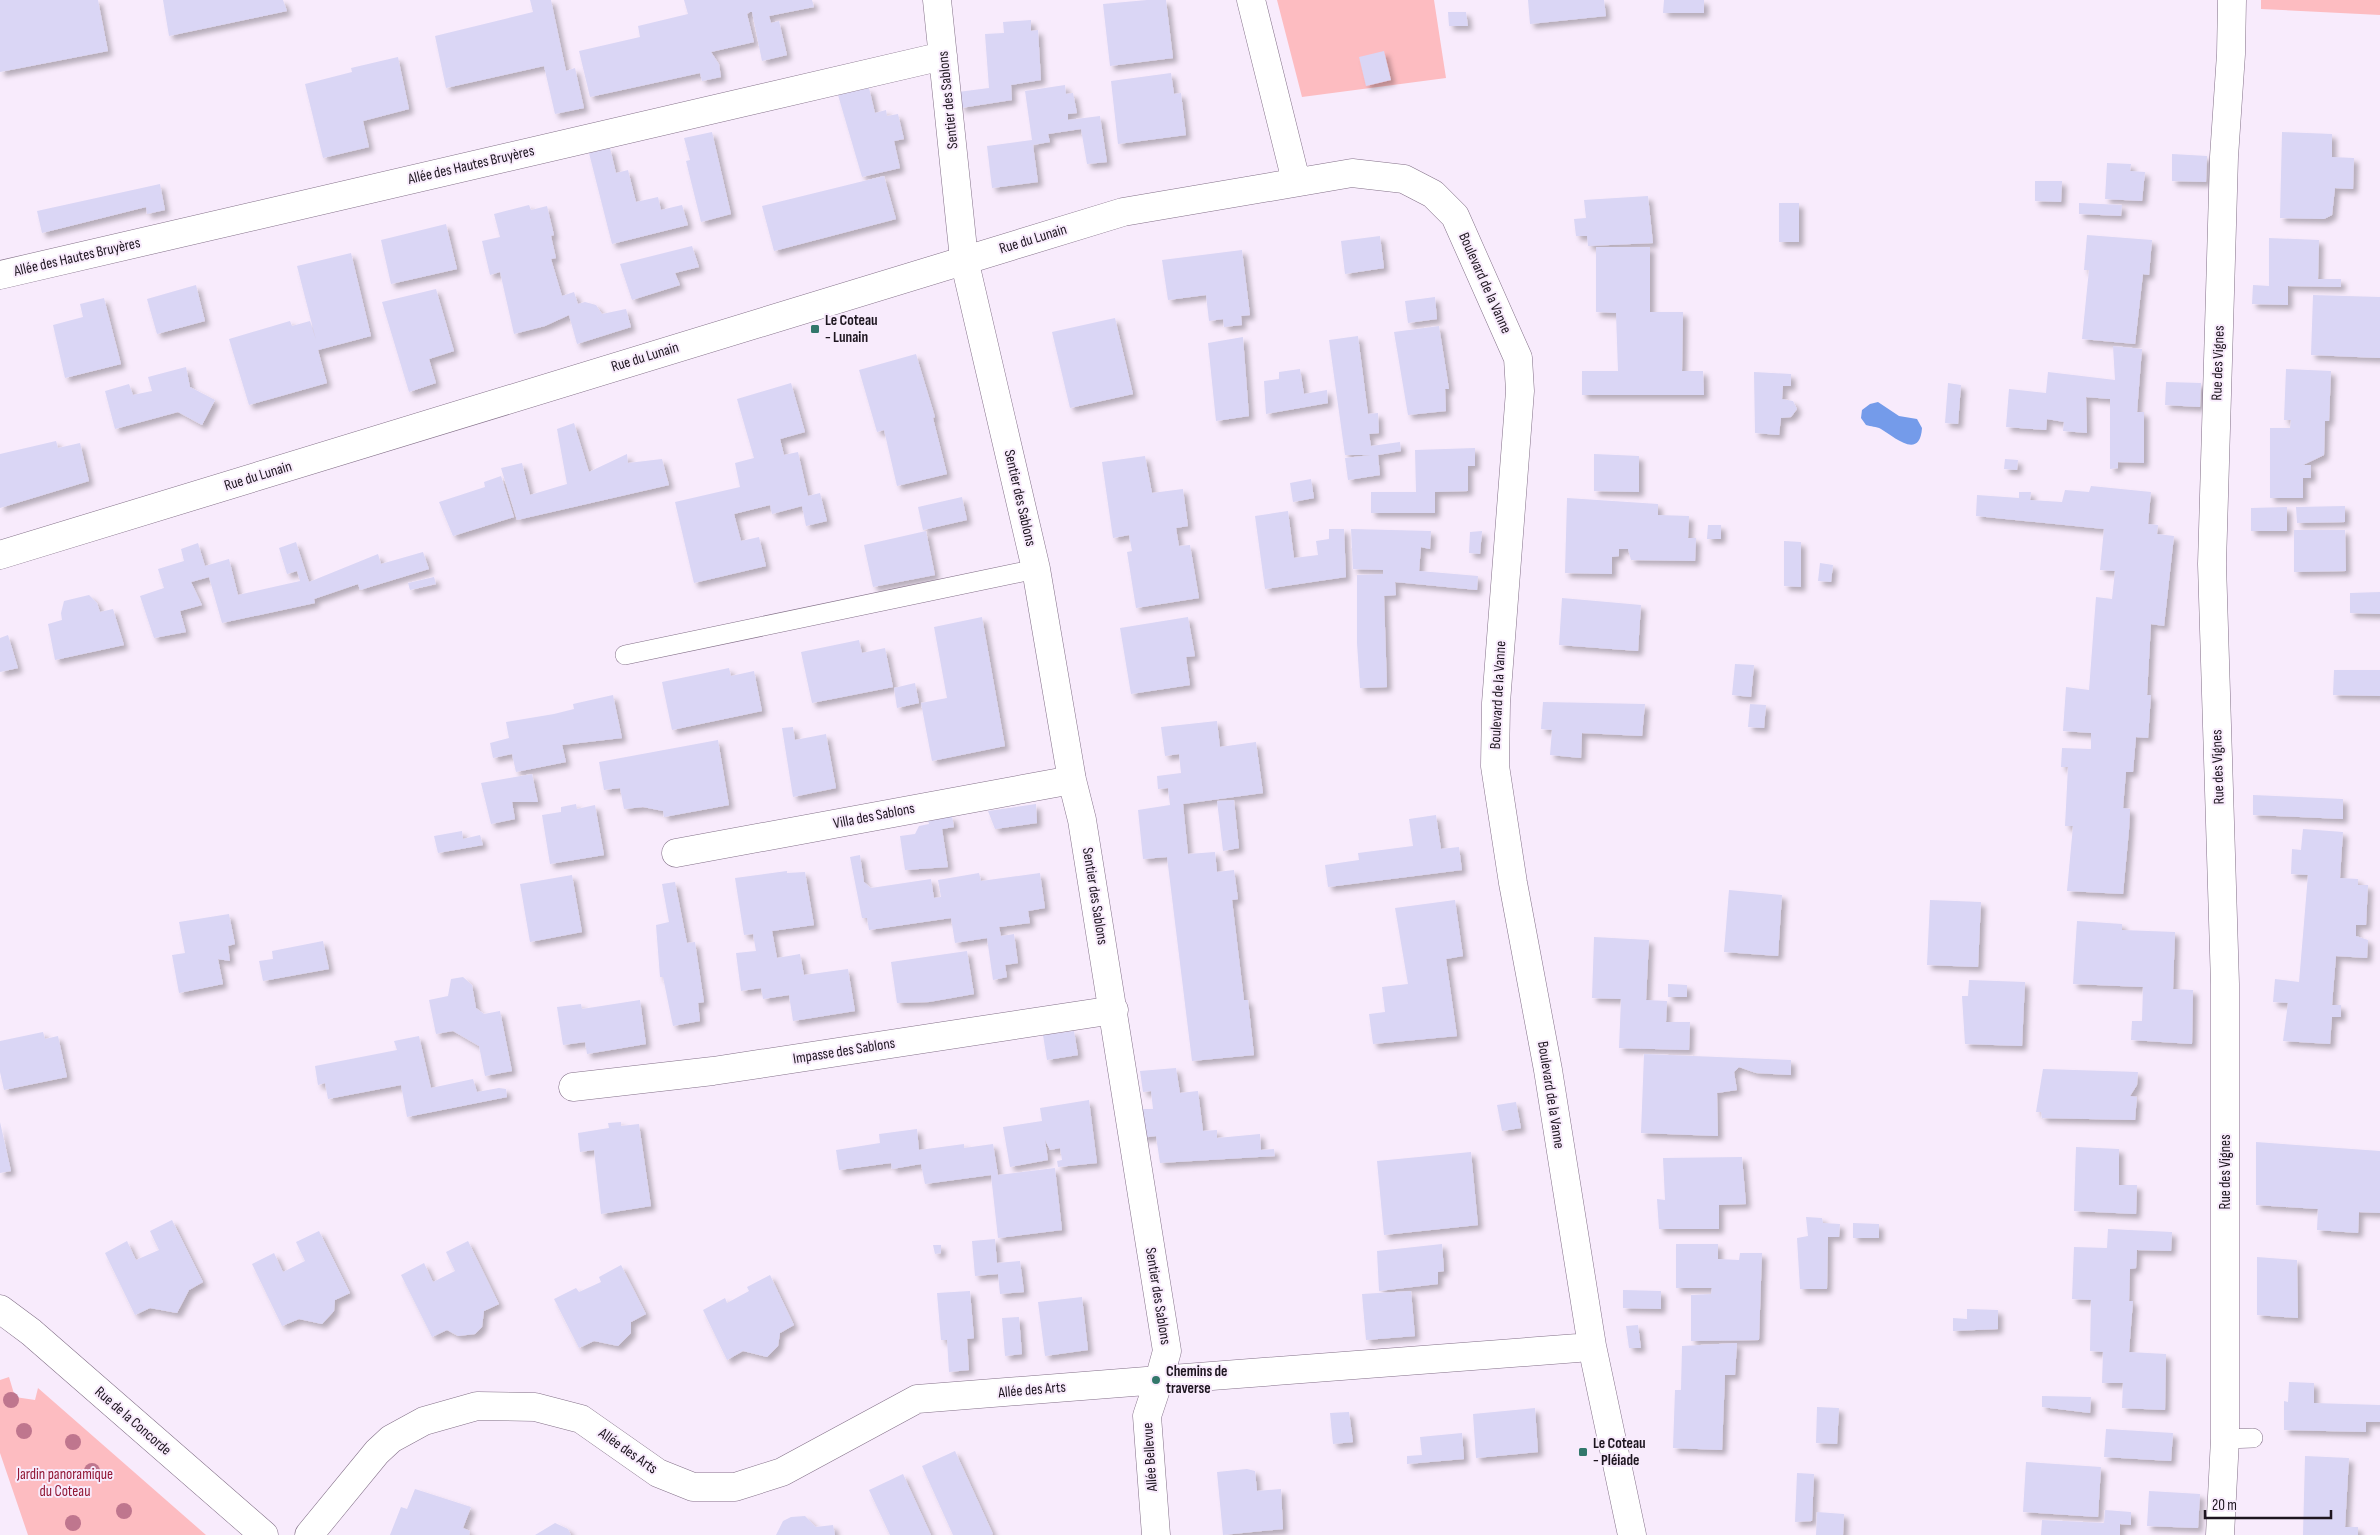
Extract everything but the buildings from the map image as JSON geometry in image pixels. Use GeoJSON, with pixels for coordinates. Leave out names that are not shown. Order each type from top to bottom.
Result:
{"type":"FeatureCollection","features":[{"type":"Feature","properties":{"kind":"street","name":"Sentier des Sablons"},"geometry":{"type":"LineString","coordinates":[[937,0],[964,259],[1036,569],[1072,780],[1082,820],[1114,1010],[1167,1351],[1159,1380]]}},
{"type":"Feature","properties":{"kind":"street"},"geometry":{"type":"LineString","coordinates":[[1251,0],[1290,149],[1296,181]]}},
{"type":"Feature","properties":{"kind":"street","name":"Rue des Vignes"},"geometry":{"type":"LineString","coordinates":[[2220,1535],[2225,1439],[2225,984],[2212,564],[2224,167],[2231,54],[2232,0]]}},
{"type":"Feature","properties":{"kind":"street","name":"Allée des Hautes Bruyères"},"geometry":{"type":"LineString","coordinates":[[0,274],[942,56]]}},
{"type":"Feature","properties":{"kind":"street","name":"Boulevard de la Vanne"},"geometry":{"type":"LineString","coordinates":[[1296,181],[1352,173],[1404,179],[1433,194],[1455,216],[1518,358],[1520,391],[1496,703],[1495,766],[1513,883],[1548,1070],[1592,1346],[1632,1535]]}},
{"type":"Feature","properties":{"kind":"street","name":"Rue du Lunain"},"geometry":{"type":"LineString","coordinates":[[0,555],[1122,212],[1296,181]]}},
{"type":"Feature","properties":{"kind":"street","name":"Villa des Sablons"},"geometry":{"type":"LineString","coordinates":[[676,853],[1072,780]]}},
{"type":"Feature","properties":{"kind":"street","name":"Impasse des Sablons"},"geometry":{"type":"LineString","coordinates":[[573,1086],[712,1071],[1114,1010]]}},
{"type":"Feature","properties":{"kind":"street","name":"Rue de la Concorde"},"geometry":{"type":"LineString","coordinates":[[0,1309],[31,1332],[264,1535]]}},
{"type":"Feature","properties":{"kind":"street"},"geometry":{"type":"LineString","coordinates":[[1159,1380],[1578,1348]]}},
{"type":"Feature","properties":{"kind":"street","name":"Allée des Arts"},"geometry":{"type":"LineString","coordinates":[[309,1535],[377,1452],[391,1439],[424,1421],[477,1406],[535,1407],[581,1419],[658,1473],[694,1487],[735,1487],[782,1472],[918,1399],[1159,1380]]}},
{"type":"Feature","properties":{"kind":"street","name":"Allée Bellevue"},"geometry":{"type":"LineString","coordinates":[[1156,1535],[1147,1416],[1159,1380]]}},
{"type":"Feature","properties":{"kind":"lane"},"geometry":{"type":"LineString","coordinates":[[625,655],[1036,569]]}},
{"type":"Feature","properties":{"kind":"lane"},"geometry":{"type":"LineString","coordinates":[[2225,1439],[2253,1438]]}},
{"type":"Feature","properties":{"kind":"green space"},"geometry":{"type":"Polygon","coordinates":[[[1277,0],[1434,0],[1446,78],[1302,97],[1277,0]]]}},
{"type":"Feature","properties":{"kind":"green space"},"geometry":{"type":"Polygon","coordinates":[[[2261,0],[2380,0],[2380,15],[2261,9],[2261,0]]]}},
{"type":"Feature","properties":{"kind":"green space","name":"Jardin panoramique du Coteau"},"geometry":{"type":"Polygon","coordinates":[[[9,1377],[15,1397],[35,1400],[38,1388],[206,1535],[28,1535],[0,1453],[0,1380],[9,1377]]]}},
{"type":"Feature","properties":{"kind":"water"},"geometry":{"type":"Polygon","coordinates":[[[1878,402],[1899,416],[1917,419],[1922,428],[1920,438],[1916,443],[1911,445],[1905,444],[1879,428],[1866,425],[1861,418],[1862,410],[1870,404],[1878,402]]]}},
{"type":"Feature","properties":{"kind":"place","name":"Le Coteau - Lunain"},"geometry":{"type":"Point","coordinates":[815,329]}},
{"type":"Feature","properties":{"kind":"place","name":"Chemins de traverse"},"geometry":{"type":"Point","coordinates":[1156,1380]}},
{"type":"Feature","properties":{"kind":"place","name":"Le Coteau - Pléiade"},"geometry":{"type":"Point","coordinates":[1583,1452]}}]}
